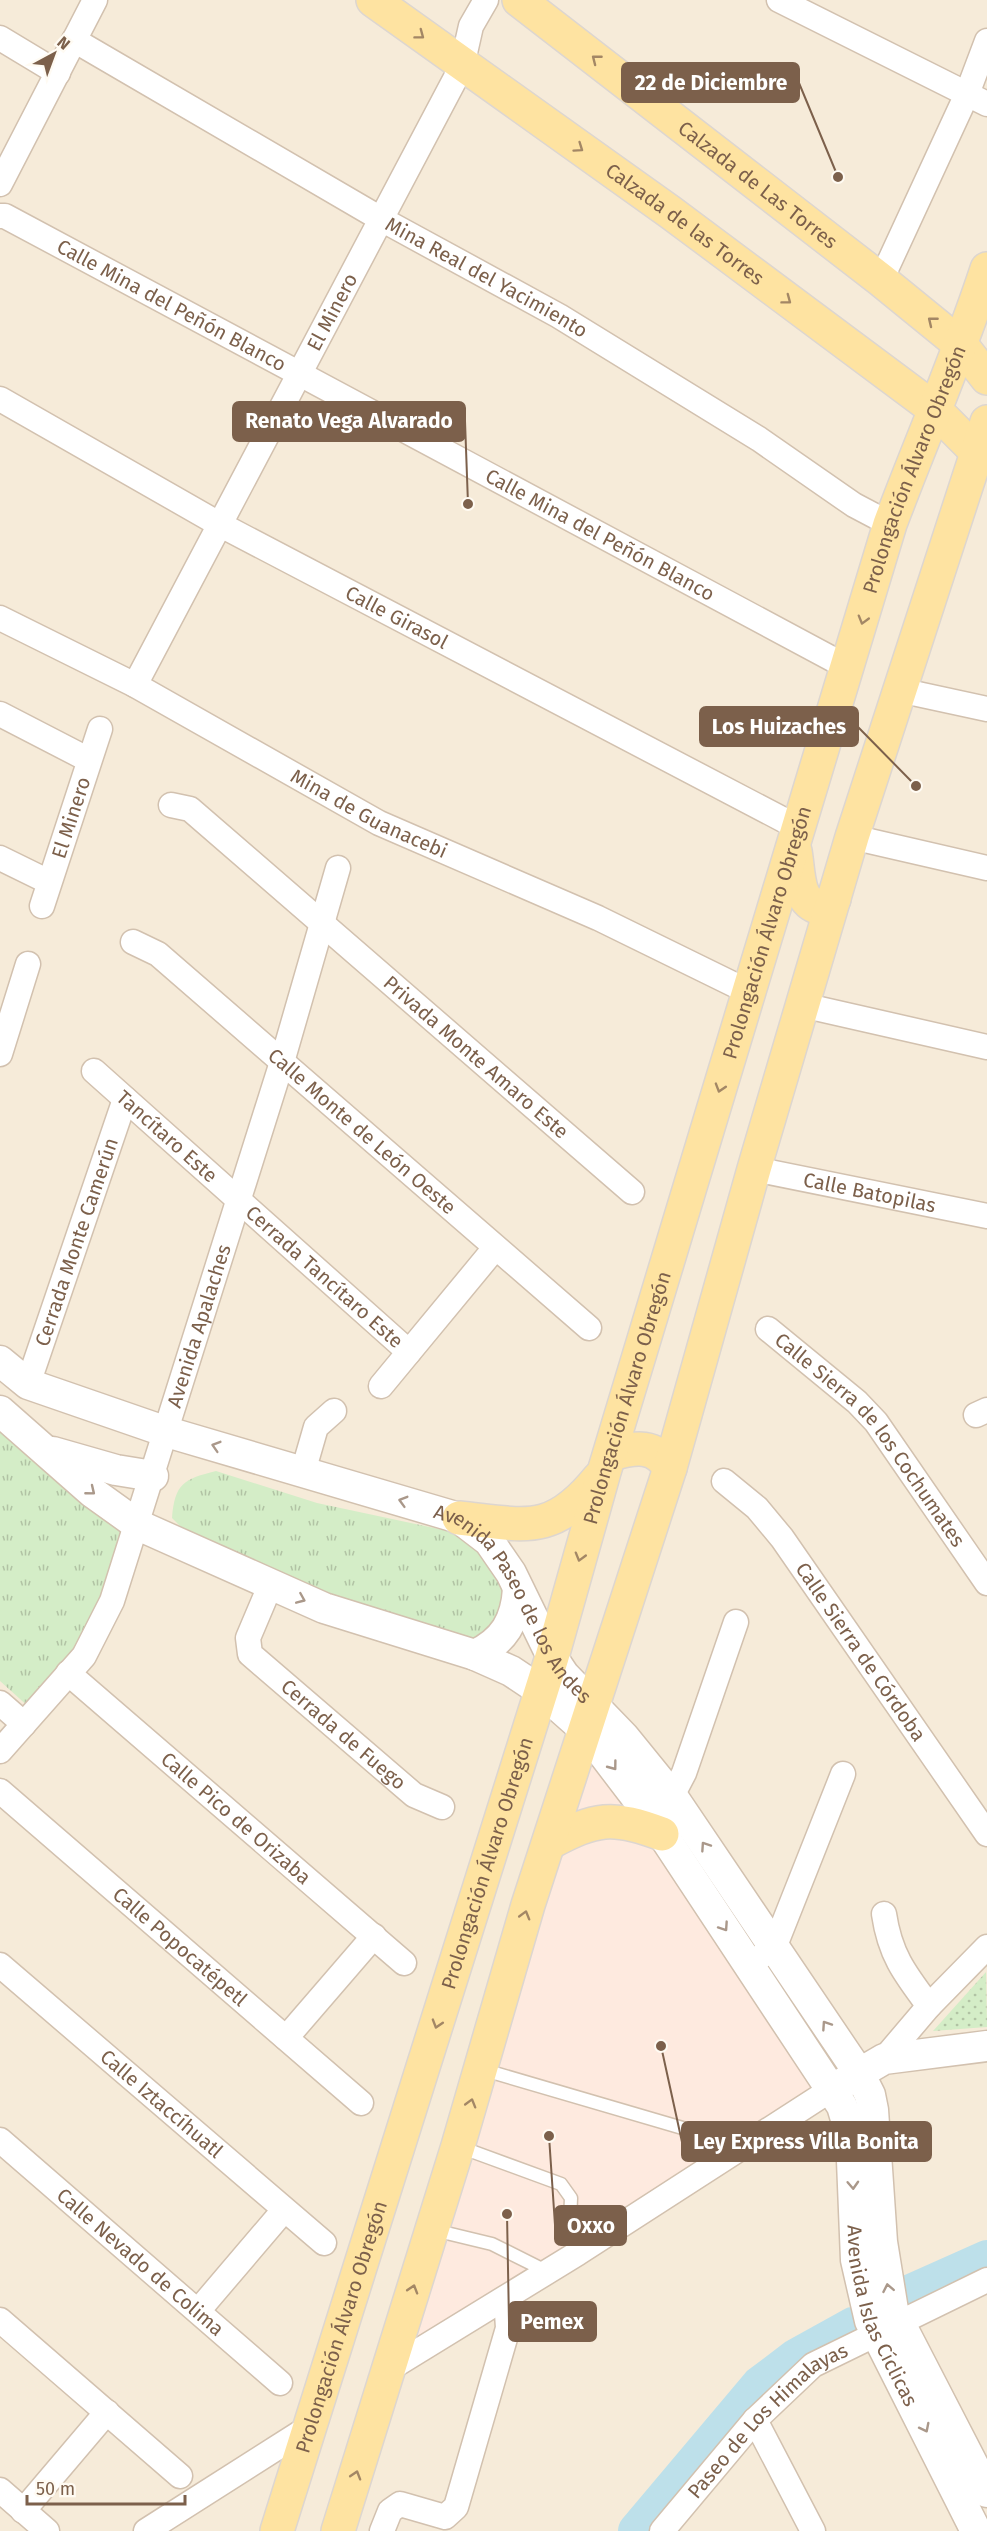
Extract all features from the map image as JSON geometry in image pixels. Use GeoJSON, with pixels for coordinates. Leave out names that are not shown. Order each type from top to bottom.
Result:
{"type":"FeatureCollection","features":[{"type":"Feature","properties":{"kind":"main road","name":"Calzada de las Torres"},"geometry":{"type":"LineString","coordinates":[[373,0],[462,66],[670,212],[983,445]]}},
{"type":"Feature","properties":{"kind":"main road","name":"Calzada de Las Torres"},"geometry":{"type":"LineString","coordinates":[[519,0],[962,346],[987,378]]}},
{"type":"Feature","properties":{"kind":"main road","name":"Prolongación Álvaro Obregón"},"geometry":{"type":"LineString","coordinates":[[277,2531],[552,1657],[749,992],[849,668],[890,524],[933,408],[962,346],[987,269]]}},
{"type":"Feature","properties":{"kind":"main road"},"geometry":{"type":"LineString","coordinates":[[338,2531],[458,2146],[549,1843],[670,1468],[754,1169],[852,837],[899,690],[983,445]]}},
{"type":"Feature","properties":{"kind":"main road"},"geometry":{"type":"LineString","coordinates":[[796,837],[803,897],[810,905],[820,908],[834,899]]}},
{"type":"Feature","properties":{"kind":"main road"},"geometry":{"type":"LineString","coordinates":[[459,1518],[521,1524],[549,1520],[580,1502],[608,1463],[640,1447],[659,1454],[670,1468]]}},
{"type":"Feature","properties":{"kind":"main road"},"geometry":{"type":"LineString","coordinates":[[549,1843],[580,1827],[613,1821],[630,1822],[661,1815]]}},
{"type":"Feature","properties":{"kind":"street"},"geometry":{"type":"LineString","coordinates":[[0,184],[95,0]]}},
{"type":"Feature","properties":{"kind":"street","name":"El Minero"},"geometry":{"type":"LineString","coordinates":[[135,685],[462,66],[471,26],[486,0]]}},
{"type":"Feature","properties":{"kind":"street"},"geometry":{"type":"LineString","coordinates":[[779,0],[977,99]]}},
{"type":"Feature","properties":{"kind":"street"},"geometry":{"type":"LineString","coordinates":[[0,38],[58,73]]}},
{"type":"Feature","properties":{"kind":"street","name":"Mina Real del Yacimiento"},"geometry":{"type":"LineString","coordinates":[[74,40],[381,219],[559,316],[759,439],[855,505],[890,524]]}},
{"type":"Feature","properties":{"kind":"street"},"geometry":{"type":"LineString","coordinates":[[880,280],[977,99],[987,41]]}},
{"type":"Feature","properties":{"kind":"street","name":"Calle Mina del Peñón Blanco"},"geometry":{"type":"LineString","coordinates":[[0,216],[16,222],[300,373],[849,668]]}},
{"type":"Feature","properties":{"kind":"street","name":"Calle Girasol"},"geometry":{"type":"LineString","coordinates":[[0,399],[219,524],[796,837]]}},
{"type":"Feature","properties":{"kind":"street","name":"Mina de Guanacebi"},"geometry":{"type":"LineString","coordinates":[[0,618],[135,685],[379,823],[598,918],[749,992]]}},
{"type":"Feature","properties":{"kind":"street"},"geometry":{"type":"LineString","coordinates":[[899,690],[987,708]]}},
{"type":"Feature","properties":{"kind":"street"},"geometry":{"type":"LineString","coordinates":[[0,714],[89,760]]}},
{"type":"Feature","properties":{"kind":"street","name":"El Minero"},"geometry":{"type":"LineString","coordinates":[[42,906],[100,729]]}},
{"type":"Feature","properties":{"kind":"street","name":"Privada Monte Amaro Este"},"geometry":{"type":"LineString","coordinates":[[171,805],[190,809],[321,920],[632,1192]]}},
{"type":"Feature","properties":{"kind":"street"},"geometry":{"type":"LineString","coordinates":[[852,837],[987,868]]}},
{"type":"Feature","properties":{"kind":"street"},"geometry":{"type":"LineString","coordinates":[[0,858],[49,882]]}},
{"type":"Feature","properties":{"kind":"street","name":"Avenida Apalaches"},"geometry":{"type":"LineString","coordinates":[[0,1751],[84,1656],[106,1618],[138,1525],[282,1062],[321,920],[338,868]]}},
{"type":"Feature","properties":{"kind":"street","name":"Calle Monte de León Oeste"},"geometry":{"type":"LineString","coordinates":[[133,942],[158,954],[589,1328]]}},
{"type":"Feature","properties":{"kind":"street"},"geometry":{"type":"LineString","coordinates":[[0,1054],[7,1008],[28,964]]}},
{"type":"Feature","properties":{"kind":"street"},"geometry":{"type":"LineString","coordinates":[[802,1005],[987,1047]]}},
{"type":"Feature","properties":{"kind":"street","name":"Tancítaro Este"},"geometry":{"type":"LineString","coordinates":[[94,1071],[239,1201]]}},
{"type":"Feature","properties":{"kind":"street","name":"Cerrada Monte Camerún"},"geometry":{"type":"LineString","coordinates":[[28,1384],[125,1099]]}},
{"type":"Feature","properties":{"kind":"street","name":"Calle Batopilas"},"geometry":{"type":"LineString","coordinates":[[754,1169],[987,1216]]}},
{"type":"Feature","properties":{"kind":"street","name":"Cerrada Tancítaro Este"},"geometry":{"type":"LineString","coordinates":[[239,1201],[409,1352]]}},
{"type":"Feature","properties":{"kind":"street"},"geometry":{"type":"LineString","coordinates":[[381,1386],[495,1248]]}},
{"type":"Feature","properties":{"kind":"street","name":"Calle Sierra de los Cochumates"},"geometry":{"type":"LineString","coordinates":[[768,1329],[857,1402],[876,1422],[987,1583]]}},
{"type":"Feature","properties":{"kind":"street","name":"Avenida Paseo de los Andes"},"geometry":{"type":"LineString","coordinates":[[0,1361],[28,1384],[167,1431],[459,1518],[489,1541],[511,1574],[552,1657],[589,1718],[661,1815],[774,1948],[859,2073]]}},
{"type":"Feature","properties":{"kind":"street","name":"Avenida Paseo de los Andes"},"geometry":{"type":"LineString","coordinates":[[0,1411],[92,1492],[138,1525],[270,1586],[324,1608],[475,1655],[511,1671],[589,1718]]}},
{"type":"Feature","properties":{"kind":"street"},"geometry":{"type":"LineString","coordinates":[[303,1472],[316,1427],[334,1411]]}},
{"type":"Feature","properties":{"kind":"street"},"geometry":{"type":"LineString","coordinates":[[44,1450],[116,1470],[153,1476]]}},
{"type":"Feature","properties":{"kind":"street","name":"Calle Sierra de Córdoba"},"geometry":{"type":"LineString","coordinates":[[724,1480],[757,1508],[782,1538],[987,1834]]}},
{"type":"Feature","properties":{"kind":"street","name":"Cerrada de Fuego"},"geometry":{"type":"LineString","coordinates":[[270,1586],[248,1638],[250,1654],[414,1795],[442,1807]]}},
{"type":"Feature","properties":{"kind":"street"},"geometry":{"type":"LineString","coordinates":[[475,1655],[502,1637],[512,1623],[517,1608],[518,1589]]}},
{"type":"Feature","properties":{"kind":"street"},"geometry":{"type":"LineString","coordinates":[[661,1815],[684,1773],[736,1622]]}},
{"type":"Feature","properties":{"kind":"street","name":"Calle Pico de Orizaba"},"geometry":{"type":"LineString","coordinates":[[68,1673],[404,1963]]}},
{"type":"Feature","properties":{"kind":"street"},"geometry":{"type":"LineString","coordinates":[[0,1703],[24,1724]]}},
{"type":"Feature","properties":{"kind":"street"},"geometry":{"type":"LineString","coordinates":[[749,1964],[774,1948],[843,1774]]}},
{"type":"Feature","properties":{"kind":"street","name":"Calle Popocatépetl"},"geometry":{"type":"LineString","coordinates":[[0,1791],[361,2103]]}},
{"type":"Feature","properties":{"kind":"street","name":"Avenida Paseo de los Andes"},"geometry":{"type":"LineString","coordinates":[[661,1815],[749,1964],[832,2088]]}},
{"type":"Feature","properties":{"kind":"street"},"geometry":{"type":"LineString","coordinates":[[884,1914],[888,1940],[899,1966],[929,2006]]}},
{"type":"Feature","properties":{"kind":"street"},"geometry":{"type":"LineString","coordinates":[[286,2038],[374,1936]]}},
{"type":"Feature","properties":{"kind":"street"},"geometry":{"type":"LineString","coordinates":[[389,2368],[548,2272],[746,2147],[832,2088],[884,2059],[929,2006],[987,1947]]}},
{"type":"Feature","properties":{"kind":"street","name":"Calle Iztaccíhuatl"},"geometry":{"type":"LineString","coordinates":[[0,1965],[324,2243]]}},
{"type":"Feature","properties":{"kind":"street"},"geometry":{"type":"LineString","coordinates":[[884,2059],[987,2046]]}},
{"type":"Feature","properties":{"kind":"street","name":"Avenida Islas Cíclicas"},"geometry":{"type":"LineString","coordinates":[[859,2073],[870,2095],[873,2110],[882,2242],[888,2289],[889,2329],[976,2531]]}},
{"type":"Feature","properties":{"kind":"street","name":"Avenida Islas Cíclicas"},"geometry":{"type":"LineString","coordinates":[[832,2088],[849,2127],[856,2260],[863,2295],[889,2329],[987,2492]]}},
{"type":"Feature","properties":{"kind":"street","name":"Calle Nevado de Colima"},"geometry":{"type":"LineString","coordinates":[[0,2140],[280,2383]]}},
{"type":"Feature","properties":{"kind":"street"},"geometry":{"type":"LineString","coordinates":[[198,2311],[284,2210]]}},
{"type":"Feature","properties":{"kind":"street","name":"Paseo de Los Himalayas"},"geometry":{"type":"LineString","coordinates":[[662,2531],[755,2420],[813,2365],[987,2280]]}},
{"type":"Feature","properties":{"kind":"street"},"geometry":{"type":"LineString","coordinates":[[382,2531],[390,2511],[400,2504],[445,2517],[456,2506],[508,2328],[506,2298]]}},
{"type":"Feature","properties":{"kind":"street"},"geometry":{"type":"LineString","coordinates":[[0,2320],[180,2476]]}},
{"type":"Feature","properties":{"kind":"street"},"geometry":{"type":"LineString","coordinates":[[23,2511],[106,2412]]}},
{"type":"Feature","properties":{"kind":"street"},"geometry":{"type":"LineString","coordinates":[[755,2420],[813,2531]]}},
{"type":"Feature","properties":{"kind":"street"},"geometry":{"type":"LineString","coordinates":[[146,2531],[311,2426]]}},
{"type":"Feature","properties":{"kind":"street"},"geometry":{"type":"LineString","coordinates":[[0,2490],[47,2531]]}},
{"type":"Feature","properties":{"kind":"lane"},"geometry":{"type":"LineString","coordinates":[[480,2068],[746,2147]]}},
{"type":"Feature","properties":{"kind":"lane"},"geometry":{"type":"LineString","coordinates":[[458,2146],[561,2184],[572,2198],[570,2221],[578,2253]]}},
{"type":"Feature","properties":{"kind":"lane"},"geometry":{"type":"LineString","coordinates":[[431,2229],[492,2244],[548,2272]]}},
{"type":"Feature","properties":{"kind":"shaded area"},"geometry":{"type":"Polygon","coordinates":[[[0,0],[987,0],[987,2531],[0,2531],[0,0]]]}},
{"type":"Feature","properties":{"kind":"shaded area"},"geometry":{"type":"Polygon","coordinates":[[[585,1730],[832,2089],[389,2369],[585,1730]]]}},
{"type":"Feature","properties":{"kind":"green space"},"geometry":{"type":"Polygon","coordinates":[[[0,1425],[130,1532],[92,1631],[30,1708],[0,1681],[0,1425]]]}},
{"type":"Feature","properties":{"kind":"green space"},"geometry":{"type":"Polygon","coordinates":[[[216,1471],[317,1503],[453,1532],[491,1558],[512,1596],[505,1618],[478,1642],[352,1605],[194,1540],[172,1518],[173,1506],[183,1484],[216,1471]]]}},
{"type":"Feature","properties":{"kind":"green space"},"geometry":{"type":"Polygon","coordinates":[[[986,1972],[987,2027],[933,2031],[986,1972]]]}},
{"type":"Feature","properties":{"kind":"waterway"},"geometry":{"type":"LineString","coordinates":[[904,2296],[987,2259]]}},
{"type":"Feature","properties":{"kind":"waterway"},"geometry":{"type":"LineString","coordinates":[[637,2531],[760,2385],[797,2357],[853,2326]]}},
{"type":"Feature","properties":{"kind":"place","name":"22 de Diciembre"},"geometry":{"type":"Point","coordinates":[838,177]}},
{"type":"Feature","properties":{"kind":"place","name":"Renato Vega Alvarado"},"geometry":{"type":"Point","coordinates":[468,504]}},
{"type":"Feature","properties":{"kind":"place","name":"Los Huizaches"},"geometry":{"type":"Point","coordinates":[916,786]}},
{"type":"Feature","properties":{"kind":"place","name":"Ley Express Villa Bonita"},"geometry":{"type":"Point","coordinates":[661,2046]}},
{"type":"Feature","properties":{"kind":"place","name":"Oxxo"},"geometry":{"type":"Point","coordinates":[549,2136]}},
{"type":"Feature","properties":{"kind":"place","name":"Pemex"},"geometry":{"type":"Point","coordinates":[507,2214]}}]}
